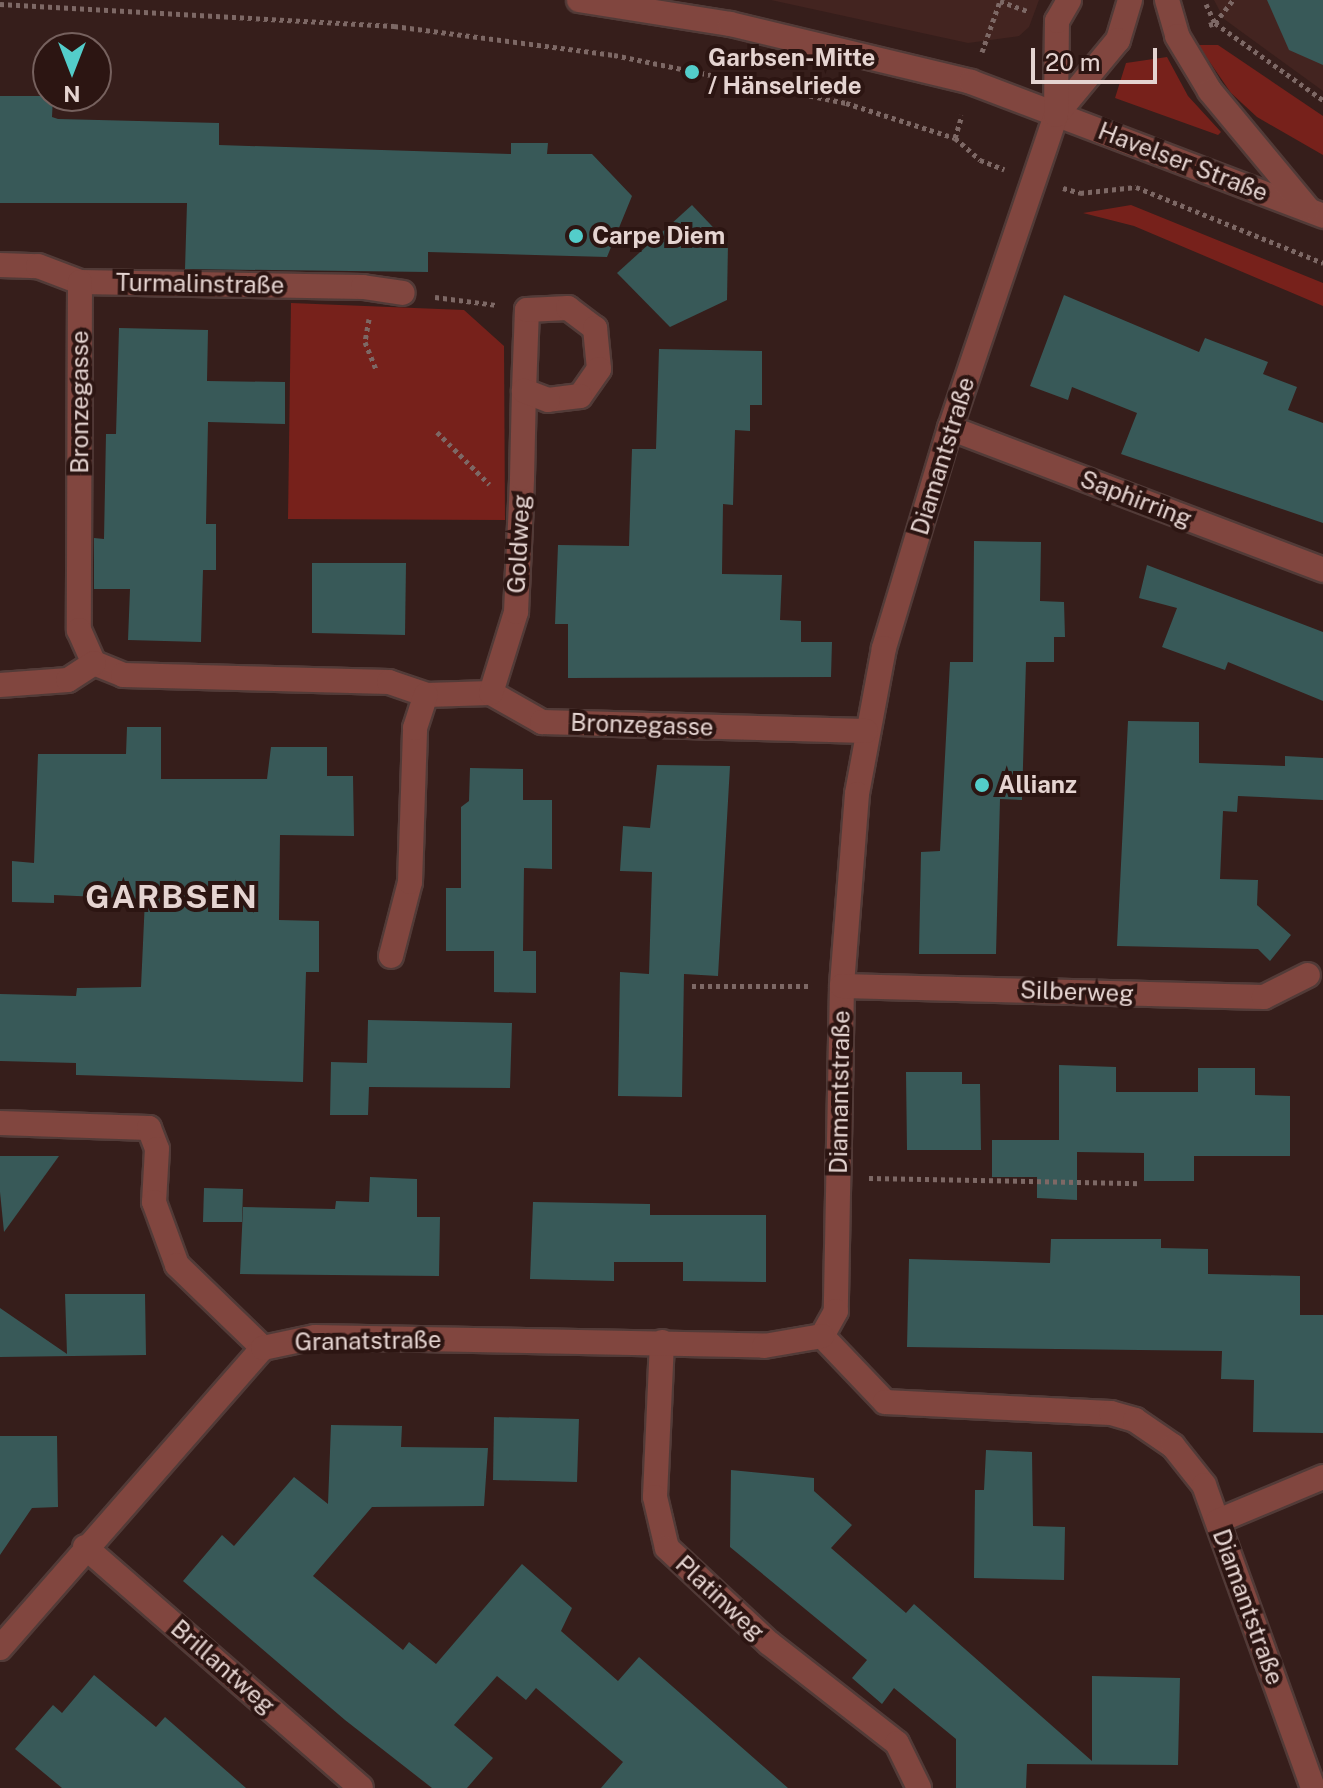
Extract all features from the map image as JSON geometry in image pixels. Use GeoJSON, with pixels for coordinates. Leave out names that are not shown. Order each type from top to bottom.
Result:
{"type":"FeatureCollection","features":[{"type":"Feature","properties":{"kind":"street","name":"Havelser Straße"},"geometry":{"type":"LineString","coordinates":[[579,0],[730,24],[947,75],[1316,213]]}},
{"type":"Feature","properties":{"kind":"street"},"geometry":{"type":"LineString","coordinates":[[1056,115],[1057,21],[1069,0]]}},
{"type":"Feature","properties":{"kind":"street"},"geometry":{"type":"LineString","coordinates":[[1056,115],[1118,40],[1130,0]]}},
{"type":"Feature","properties":{"kind":"street","name":"Havelser Straße"},"geometry":{"type":"LineString","coordinates":[[1167,0],[1177,36],[1210,91],[1316,213]]}},
{"type":"Feature","properties":{"kind":"street","name":"Diamantstraße"},"geometry":{"type":"LineString","coordinates":[[1056,115],[950,428],[884,648],[866,731],[842,986],[836,1311],[822,1336],[885,1402],[1077,1409],[1135,1420],[1190,1462],[1218,1521],[1313,1788]]}},
{"type":"Feature","properties":{"kind":"street","name":"Turmalinstraße"},"geometry":{"type":"LineString","coordinates":[[0,265],[38,266],[80,282],[353,287],[403,293]]}},
{"type":"Feature","properties":{"kind":"street","name":"Bronzegasse"},"geometry":{"type":"LineString","coordinates":[[80,282],[79,630],[94,663]]}},
{"type":"Feature","properties":{"kind":"street"},"geometry":{"type":"LineString","coordinates":[[524,391],[548,400],[580,396],[599,369],[595,328],[568,308],[527,310]]}},
{"type":"Feature","properties":{"kind":"street","name":"Goldweg"},"geometry":{"type":"LineString","coordinates":[[491,693],[516,612],[527,310]]}},
{"type":"Feature","properties":{"kind":"street","name":"Saphirring"},"geometry":{"type":"LineString","coordinates":[[950,428],[1323,570]]}},
{"type":"Feature","properties":{"kind":"street"},"geometry":{"type":"LineString","coordinates":[[0,685],[68,680],[94,663],[123,675],[389,682],[426,695],[491,693]]}},
{"type":"Feature","properties":{"kind":"street","name":"Bronzegasse"},"geometry":{"type":"LineString","coordinates":[[491,693],[542,722],[866,731]]}},
{"type":"Feature","properties":{"kind":"street"},"geometry":{"type":"LineString","coordinates":[[391,956],[410,882],[415,728],[426,695]]}},
{"type":"Feature","properties":{"kind":"street","name":"Silberweg"},"geometry":{"type":"LineString","coordinates":[[842,986],[1264,997],[1308,975]]}},
{"type":"Feature","properties":{"kind":"street"},"geometry":{"type":"LineString","coordinates":[[0,1123],[149,1128],[157,1149],[154,1202],[172,1257],[190,1282],[263,1348]]}},
{"type":"Feature","properties":{"kind":"street","name":"Granatstraße"},"geometry":{"type":"LineString","coordinates":[[0,1648],[85,1547],[263,1348],[315,1337],[764,1346],[822,1336]]}},
{"type":"Feature","properties":{"kind":"street","name":"Platinweg"},"geometry":{"type":"LineString","coordinates":[[662,1342],[655,1497],[667,1548],[769,1643],[897,1743],[919,1788]]}},
{"type":"Feature","properties":{"kind":"street"},"geometry":{"type":"LineString","coordinates":[[1218,1521],[1323,1477]]}},
{"type":"Feature","properties":{"kind":"street","name":"Brillantweg"},"geometry":{"type":"LineString","coordinates":[[85,1547],[361,1788]]}},
{"type":"Feature","properties":{"kind":"path"},"geometry":{"type":"LineString","coordinates":[[1203,0],[1215,23],[1233,0]]}},
{"type":"Feature","properties":{"kind":"path"},"geometry":{"type":"LineString","coordinates":[[0,4],[394,26],[614,55],[846,103],[955,138],[980,160],[1080,193],[1136,187],[1323,263]]}},
{"type":"Feature","properties":{"kind":"path"},"geometry":{"type":"LineString","coordinates":[[353,287],[370,317],[365,342],[376,369]]}},
{"type":"Feature","properties":{"kind":"path"},"geometry":{"type":"LineString","coordinates":[[403,293],[527,310]]}},
{"type":"Feature","properties":{"kind":"path"},"geometry":{"type":"LineString","coordinates":[[437,432],[474,472],[521,501]]}},
{"type":"Feature","properties":{"kind":"path"},"geometry":{"type":"LineString","coordinates":[[692,986],[842,986]]}},
{"type":"Feature","properties":{"kind":"path"},"geometry":{"type":"LineString","coordinates":[[839,1177],[1140,1183]]}},
{"type":"Feature","properties":{"kind":"shaded area"},"geometry":{"type":"Polygon","coordinates":[[[771,0],[1039,0],[1029,27],[1019,36],[968,43],[771,0]]]}},
{"type":"Feature","properties":{"kind":"shaded area"},"geometry":{"type":"Polygon","coordinates":[[[1214,0],[1323,0],[1323,91],[1224,19],[1214,0]]]}},
{"type":"Feature","properties":{"kind":"shaded area"},"geometry":{"type":"Polygon","coordinates":[[[1198,45],[1218,45],[1323,116],[1323,155],[1257,117],[1231,93],[1198,45]]]}},
{"type":"Feature","properties":{"kind":"shaded area"},"geometry":{"type":"Polygon","coordinates":[[[1167,57],[1188,96],[1221,132],[1218,135],[1115,98],[1126,63],[1167,57]]]}},
{"type":"Feature","properties":{"kind":"shaded area"},"geometry":{"type":"Polygon","coordinates":[[[1131,205],[1323,283],[1323,306],[1134,226],[1083,213],[1131,205]]]}},
{"type":"Feature","properties":{"kind":"shaded area"},"geometry":{"type":"Polygon","coordinates":[[[291,303],[464,310],[504,346],[505,520],[288,519],[291,303]]]}},
{"type":"Feature","properties":{"kind":"building"},"geometry":{"type":"Polygon","coordinates":[[[1267,0],[1323,0],[1323,65],[1289,50],[1267,0]]]}},
{"type":"Feature","properties":{"kind":"building"},"geometry":{"type":"Polygon","coordinates":[[[0,96],[32,96],[32,112],[52,112],[52,117],[58,119],[219,123],[219,145],[511,154],[511,143],[548,143],[547,154],[592,154],[632,196],[607,257],[428,252],[428,272],[185,269],[187,203],[0,203],[0,96]]]}},
{"type":"Feature","properties":{"kind":"building"},"geometry":{"type":"Polygon","coordinates":[[[692,205],[728,243],[727,300],[670,327],[617,273],[692,205]]]}},
{"type":"Feature","properties":{"kind":"building"},"geometry":{"type":"Polygon","coordinates":[[[1064,295],[1199,352],[1205,338],[1268,362],[1263,374],[1297,387],[1288,410],[1323,423],[1323,523],[1121,454],[1137,413],[1072,387],[1068,400],[1030,386],[1064,295]]]}},
{"type":"Feature","properties":{"kind":"building"},"geometry":{"type":"Polygon","coordinates":[[[119,328],[208,330],[207,381],[285,382],[285,424],[208,422],[206,524],[216,524],[216,570],[203,570],[201,642],[128,640],[130,589],[94,589],[94,538],[104,539],[106,434],[116,434],[119,328]]]}},
{"type":"Feature","properties":{"kind":"building"},"geometry":{"type":"Polygon","coordinates":[[[659,349],[762,351],[762,405],[750,405],[750,431],[735,430],[733,505],[723,504],[722,574],[782,575],[780,620],[801,621],[801,642],[832,642],[831,677],[568,678],[568,624],[555,624],[558,545],[629,546],[632,449],[656,449],[659,349]]]}},
{"type":"Feature","properties":{"kind":"building"},"geometry":{"type":"Polygon","coordinates":[[[974,541],[1041,542],[1040,601],[1064,602],[1065,637],[1054,637],[1054,662],[1026,662],[1022,800],[1000,799],[996,954],[919,954],[921,852],[940,851],[950,662],[973,662],[974,541]]]}},
{"type":"Feature","properties":{"kind":"building"},"geometry":{"type":"Polygon","coordinates":[[[312,563],[406,563],[405,635],[312,633],[312,563]]]}},
{"type":"Feature","properties":{"kind":"building"},"geometry":{"type":"Polygon","coordinates":[[[1147,565],[1323,632],[1323,701],[1228,662],[1225,670],[1162,647],[1177,608],[1139,598],[1147,565]]]}},
{"type":"Feature","properties":{"kind":"building"},"geometry":{"type":"Polygon","coordinates":[[[1128,721],[1199,722],[1199,763],[1285,766],[1285,756],[1323,758],[1323,800],[1238,796],[1237,812],[1223,811],[1220,879],[1258,880],[1257,905],[1291,935],[1270,961],[1258,949],[1117,946],[1128,721]]]}},
{"type":"Feature","properties":{"kind":"building"},"geometry":{"type":"Polygon","coordinates":[[[127,727],[161,727],[161,779],[267,779],[271,747],[327,747],[327,776],[353,776],[354,836],[280,835],[279,920],[319,921],[319,972],[306,972],[303,1082],[76,1075],[76,1063],[0,1061],[0,994],[76,996],[77,988],[141,987],[145,899],[54,895],[54,903],[12,902],[12,861],[34,863],[38,754],[126,754],[127,727]]]}},
{"type":"Feature","properties":{"kind":"building"},"geometry":{"type":"Polygon","coordinates":[[[657,765],[730,766],[718,976],[684,974],[682,1097],[618,1096],[620,972],[649,974],[652,872],[620,871],[623,826],[650,828],[657,765]]]}},
{"type":"Feature","properties":{"kind":"building"},"geometry":{"type":"Polygon","coordinates":[[[470,768],[523,769],[523,800],[552,800],[552,869],[524,868],[523,951],[536,951],[536,993],[494,992],[494,951],[446,951],[446,888],[461,888],[461,807],[469,801],[470,768]]]}},
{"type":"Feature","properties":{"kind":"building"},"geometry":{"type":"Polygon","coordinates":[[[368,1020],[512,1023],[510,1088],[369,1087],[368,1115],[330,1115],[331,1062],[367,1063],[368,1020]]]}},
{"type":"Feature","properties":{"kind":"building"},"geometry":{"type":"Polygon","coordinates":[[[1059,1065],[1116,1067],[1116,1092],[1198,1092],[1198,1068],[1255,1068],[1255,1095],[1290,1096],[1290,1156],[1194,1156],[1194,1181],[1144,1181],[1144,1153],[1077,1152],[1077,1200],[1037,1198],[1037,1177],[992,1177],[992,1140],[1059,1140],[1059,1065]]]}},
{"type":"Feature","properties":{"kind":"building"},"geometry":{"type":"Polygon","coordinates":[[[906,1072],[962,1072],[962,1084],[980,1084],[981,1150],[907,1150],[906,1072]]]}},
{"type":"Feature","properties":{"kind":"building"},"geometry":{"type":"Polygon","coordinates":[[[0,1156],[59,1156],[4,1232],[0,1192],[0,1156]]]}},
{"type":"Feature","properties":{"kind":"building"},"geometry":{"type":"Polygon","coordinates":[[[370,1177],[417,1179],[417,1217],[440,1217],[439,1276],[240,1274],[243,1207],[335,1209],[336,1201],[369,1202],[370,1177]]]}},
{"type":"Feature","properties":{"kind":"building"},"geometry":{"type":"Polygon","coordinates":[[[204,1188],[243,1189],[242,1222],[203,1222],[204,1188]]]}},
{"type":"Feature","properties":{"kind":"building"},"geometry":{"type":"Polygon","coordinates":[[[533,1202],[650,1204],[650,1215],[766,1215],[766,1282],[683,1281],[683,1262],[614,1262],[614,1281],[530,1279],[533,1202]]]}},
{"type":"Feature","properties":{"kind":"building"},"geometry":{"type":"Polygon","coordinates":[[[1051,1239],[1161,1239],[1161,1248],[1208,1249],[1208,1274],[1300,1276],[1300,1315],[1323,1315],[1323,1433],[1253,1432],[1254,1380],[1221,1379],[1222,1351],[907,1347],[909,1259],[1050,1263],[1051,1239]]]}},
{"type":"Feature","properties":{"kind":"building"},"geometry":{"type":"Polygon","coordinates":[[[65,1294],[145,1294],[146,1355],[0,1357],[0,1308],[67,1354],[65,1294]]]}},
{"type":"Feature","properties":{"kind":"building"},"geometry":{"type":"Polygon","coordinates":[[[494,1417],[579,1419],[577,1482],[493,1480],[494,1417]]]}},
{"type":"Feature","properties":{"kind":"building"},"geometry":{"type":"Polygon","coordinates":[[[331,1425],[402,1426],[401,1447],[488,1448],[484,1506],[372,1507],[313,1576],[403,1650],[409,1642],[436,1664],[522,1564],[572,1608],[561,1631],[618,1681],[639,1657],[788,1788],[601,1788],[623,1762],[536,1688],[526,1700],[497,1676],[454,1725],[493,1758],[467,1788],[432,1788],[345,1720],[183,1581],[222,1535],[234,1546],[294,1477],[328,1504],[331,1425]]]}},
{"type":"Feature","properties":{"kind":"building"},"geometry":{"type":"Polygon","coordinates":[[[0,1436],[57,1436],[58,1507],[32,1508],[0,1555],[0,1436]]]}},
{"type":"Feature","properties":{"kind":"building"},"geometry":{"type":"Polygon","coordinates":[[[986,1450],[1032,1452],[1033,1526],[1065,1527],[1064,1580],[974,1578],[975,1490],[984,1490],[986,1450]]]}},
{"type":"Feature","properties":{"kind":"building"},"geometry":{"type":"Polygon","coordinates":[[[731,1470],[814,1478],[814,1491],[852,1525],[831,1548],[906,1613],[914,1604],[1092,1761],[1092,1676],[1180,1678],[1178,1765],[1027,1764],[1026,1788],[956,1788],[956,1739],[894,1688],[882,1704],[852,1678],[867,1660],[730,1547],[731,1470]]]}},
{"type":"Feature","properties":{"kind":"building"},"geometry":{"type":"Polygon","coordinates":[[[94,1675],[156,1727],[165,1717],[246,1788],[62,1788],[15,1749],[53,1705],[62,1713],[94,1675]]]}},
{"type":"Feature","properties":{"kind":"place","name":"Garbsen-Mitte / Hänselriede"},"geometry":{"type":"Point","coordinates":[692,72]}},
{"type":"Feature","properties":{"kind":"place","name":"Carpe Diem"},"geometry":{"type":"Point","coordinates":[576,236]}},
{"type":"Feature","properties":{"kind":"place","name":"Allianz"},"geometry":{"type":"Point","coordinates":[982,785]}},
{"type":"Feature","properties":{"kind":"district","name":"GARBSEN"},"geometry":{"type":"Point","coordinates":[172,897]}}]}
